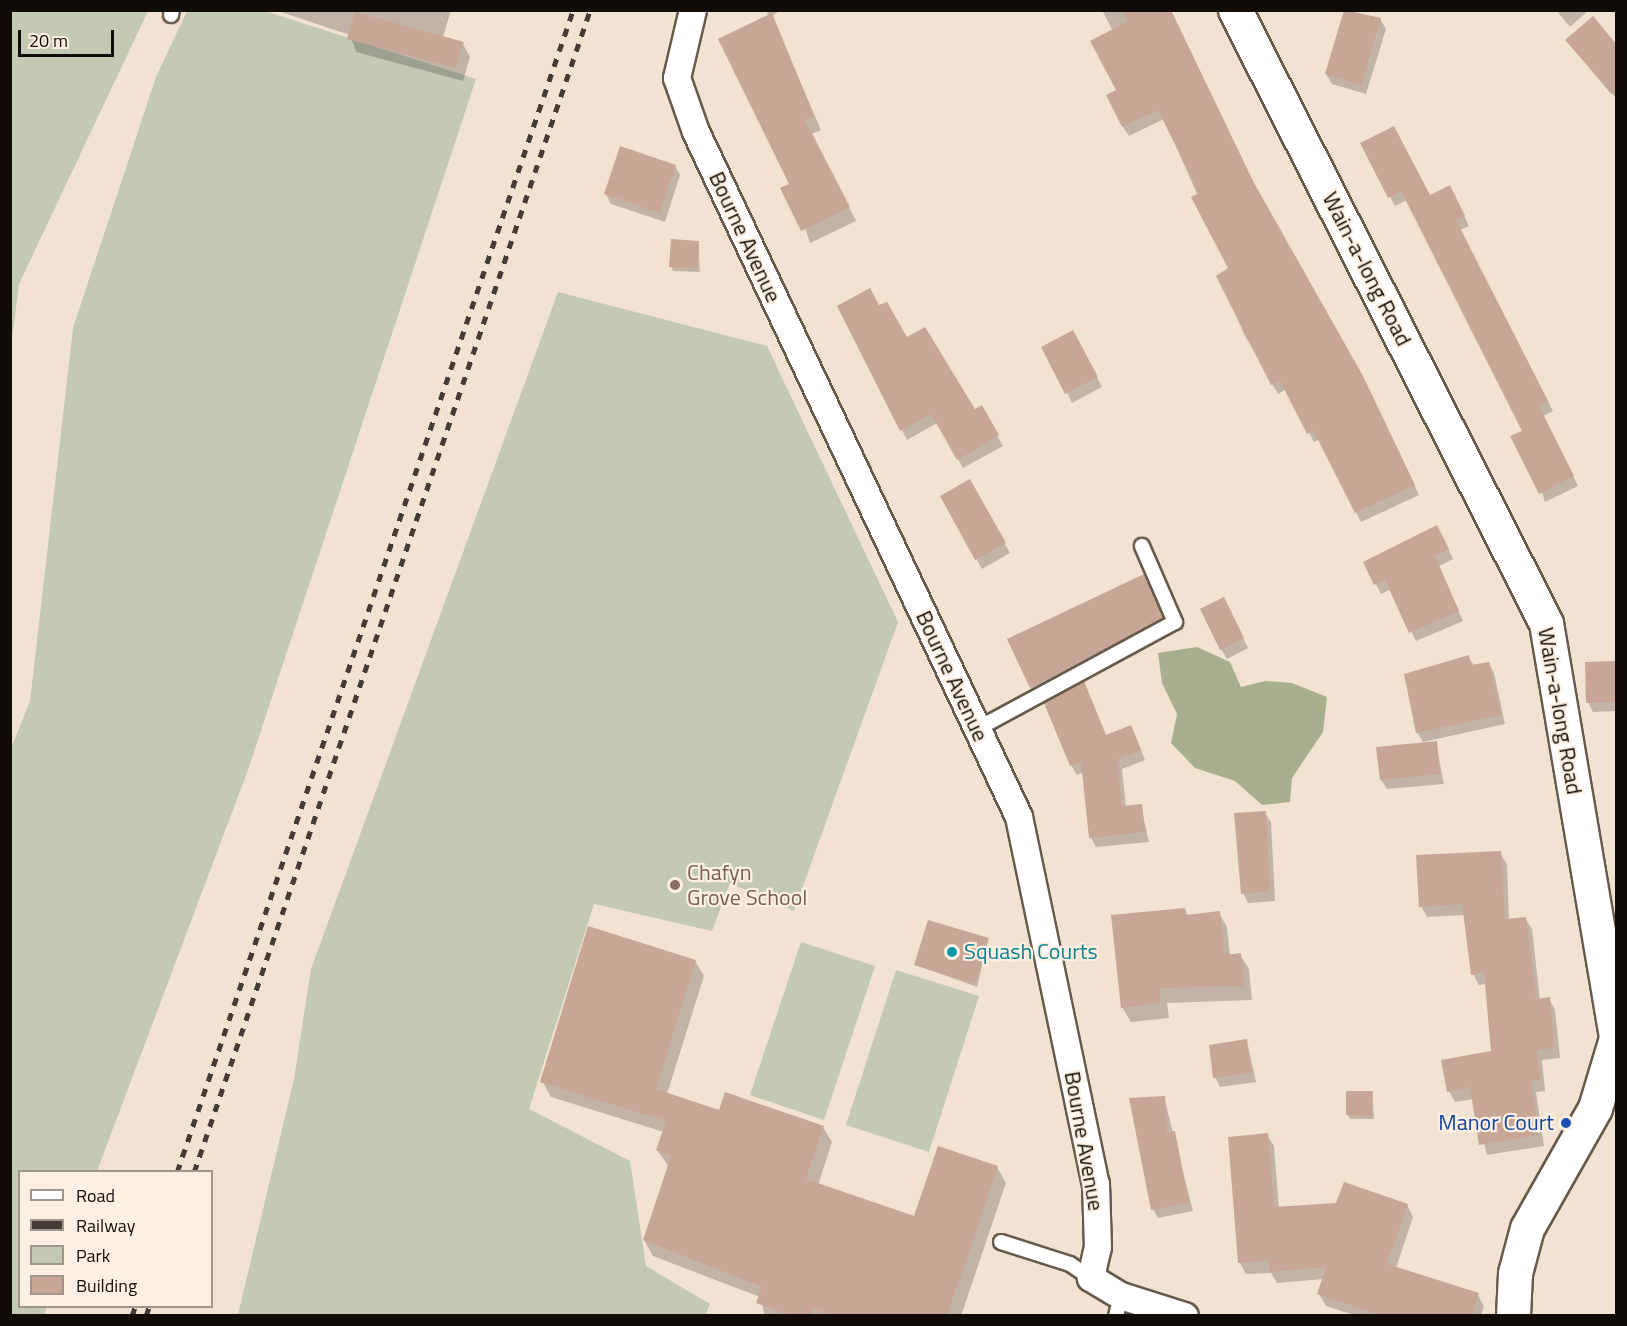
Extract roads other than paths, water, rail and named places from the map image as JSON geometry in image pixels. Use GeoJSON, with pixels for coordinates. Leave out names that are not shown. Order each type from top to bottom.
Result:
{"type":"FeatureCollection","features":[{"type":"Feature","properties":{"kind":"street","name":"Bourne Avenue"},"geometry":{"type":"LineString","coordinates":[[693,10],[677,78],[696,132],[1019,817],[1096,1184],[1098,1247],[1091,1278]]}},
{"type":"Feature","properties":{"kind":"street","name":"Wain-a-long Road"},"geometry":{"type":"LineString","coordinates":[[1235,10],[1546,623],[1616,1038],[1595,1108],[1527,1228],[1515,1273],[1513,1316]]}},
{"type":"Feature","properties":{"kind":"street"},"geometry":{"type":"LineString","coordinates":[[1091,1278],[1118,1306],[1185,1316]]}},
{"type":"Feature","properties":{"kind":"lane"},"geometry":{"type":"LineString","coordinates":[[977,729],[1175,622],[1142,546]]}},
{"type":"Feature","properties":{"kind":"lane"},"geometry":{"type":"LineString","coordinates":[[1000,1242],[1070,1264],[1091,1278]]}},
{"type":"Feature","properties":{"kind":"railway"},"geometry":{"type":"LineString","coordinates":[[178,1170],[573,10]]}},
{"type":"Feature","properties":{"kind":"railway"},"geometry":{"type":"LineString","coordinates":[[195,1170],[590,10]]}},
{"type":"Feature","properties":{"kind":"railway"},"geometry":{"type":"LineString","coordinates":[[132,1316],[134,1308]]}},
{"type":"Feature","properties":{"kind":"railway"},"geometry":{"type":"LineString","coordinates":[[146,1316],[148,1308]]}},
{"type":"Feature","properties":{"kind":"place","name":"Chafyn Grove School"},"geometry":{"type":"Point","coordinates":[675,885]}},
{"type":"Feature","properties":{"kind":"place","name":"Squash Courts"},"geometry":{"type":"Point","coordinates":[952,952]}},
{"type":"Feature","properties":{"kind":"place","name":"Manor Court"},"geometry":{"type":"Point","coordinates":[1566,1123]}}]}
